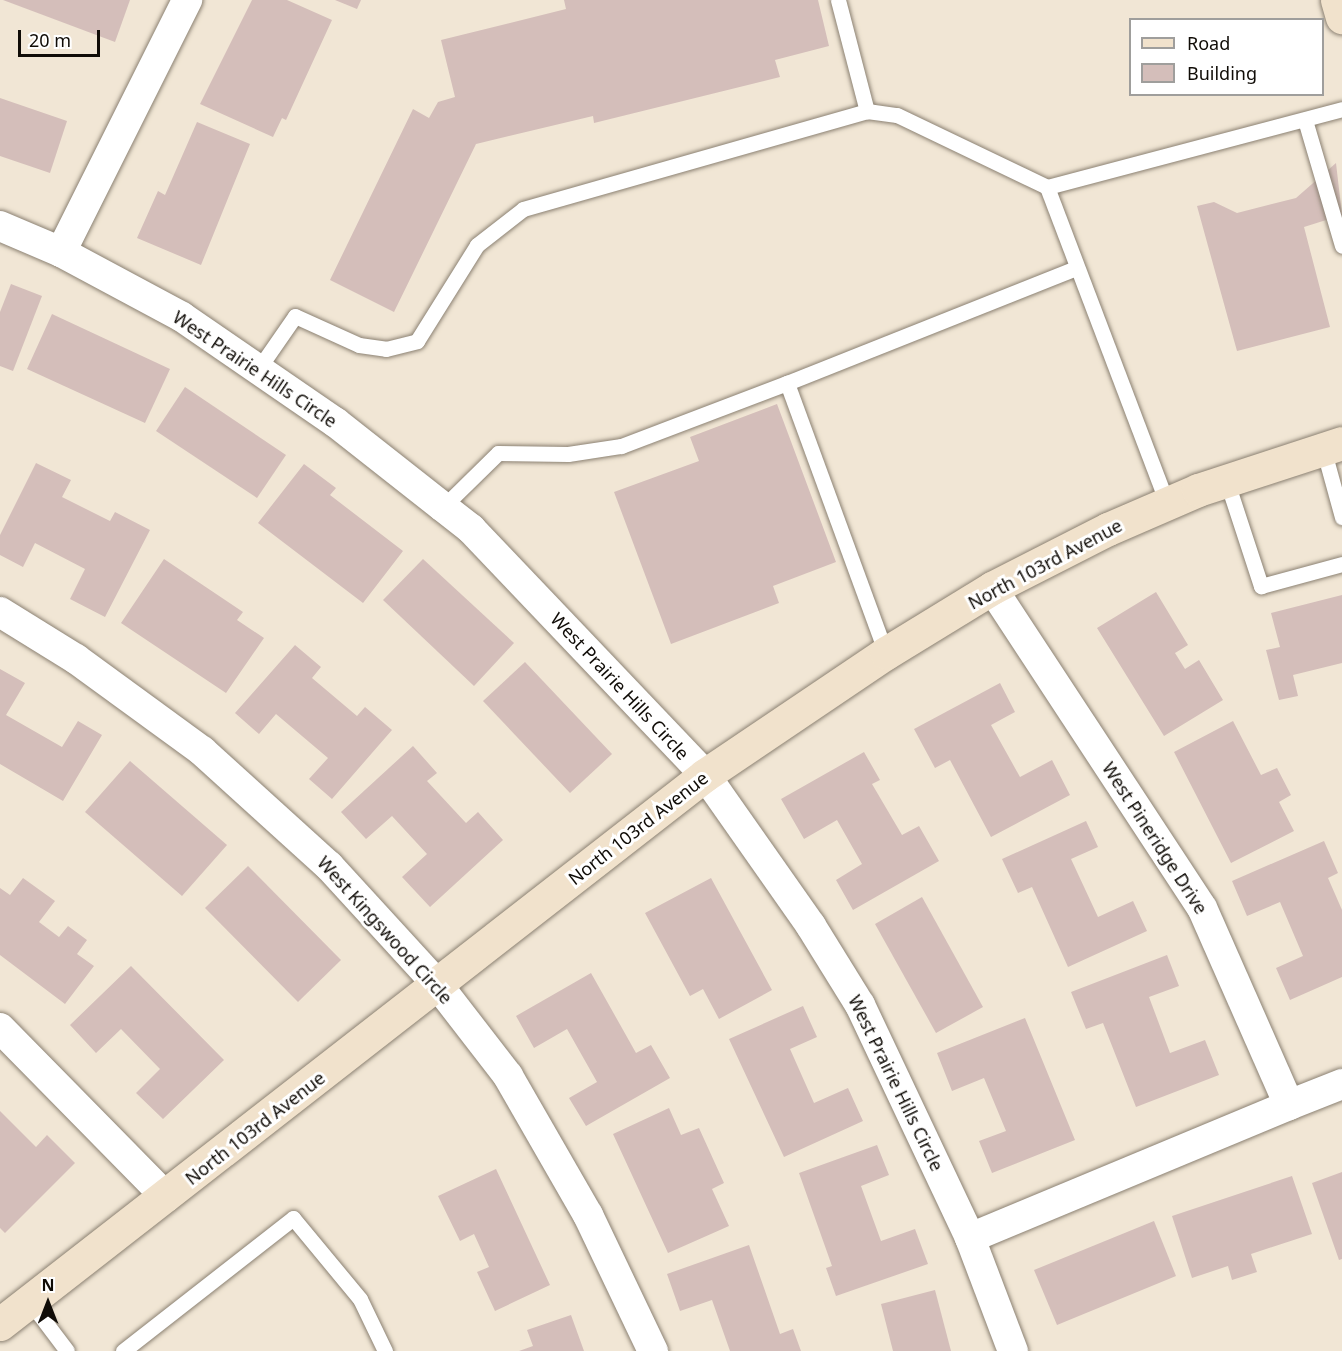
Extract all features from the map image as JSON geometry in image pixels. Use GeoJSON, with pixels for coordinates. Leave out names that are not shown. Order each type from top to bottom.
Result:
{"type":"FeatureCollection","features":[{"type":"Feature","properties":{"kind":"street"},"geometry":{"type":"LineString","coordinates":[[61,252],[187,0]]}},
{"type":"Feature","properties":{"kind":"street"},"geometry":{"type":"LineString","coordinates":[[1337,0],[1342,17]]}},
{"type":"Feature","properties":{"kind":"street","name":"West Prairie Hills Circle"},"geometry":{"type":"LineString","coordinates":[[0,226],[61,252],[182,317],[260,368],[444,507],[471,529],[705,775],[811,926],[860,1005],[970,1238],[1012,1351]]}},
{"type":"Feature","properties":{"kind":"street","name":"North 103rd Avenue"},"geometry":{"type":"LineString","coordinates":[[0,1324],[705,775],[886,653],[992,588],[1167,503],[1226,479],[1332,445]]}},
{"type":"Feature","properties":{"kind":"street","name":"West Pineridge Drive"},"geometry":{"type":"LineString","coordinates":[[992,588],[1203,908],[1289,1104]]}},
{"type":"Feature","properties":{"kind":"street","name":"West Kingswood Circle"},"geometry":{"type":"LineString","coordinates":[[0,612],[76,659],[202,752],[329,866],[437,984],[508,1076],[588,1215],[653,1351]]}},
{"type":"Feature","properties":{"kind":"street"},"geometry":{"type":"LineString","coordinates":[[0,1028],[166,1197]]}},
{"type":"Feature","properties":{"kind":"street"},"geometry":{"type":"LineString","coordinates":[[970,1238],[1342,1084]]}},
{"type":"Feature","properties":{"kind":"lane"},"geometry":{"type":"LineString","coordinates":[[838,0],[867,111]]}},
{"type":"Feature","properties":{"kind":"lane"},"geometry":{"type":"LineString","coordinates":[[260,368],[295,316],[359,345],[386,349],[417,341],[477,245],[523,209],[867,111],[897,115],[1047,187],[1342,109]]}},
{"type":"Feature","properties":{"kind":"lane"},"geometry":{"type":"LineString","coordinates":[[1305,120],[1342,246]]}},
{"type":"Feature","properties":{"kind":"lane"},"geometry":{"type":"LineString","coordinates":[[1047,187],[1167,503]]}},
{"type":"Feature","properties":{"kind":"lane"},"geometry":{"type":"LineString","coordinates":[[444,507],[498,453],[568,454],[621,446],[787,383],[1076,268]]}},
{"type":"Feature","properties":{"kind":"lane"},"geometry":{"type":"LineString","coordinates":[[787,383],[886,653]]}},
{"type":"Feature","properties":{"kind":"lane"},"geometry":{"type":"LineString","coordinates":[[1332,445],[1342,517]]}},
{"type":"Feature","properties":{"kind":"lane"},"geometry":{"type":"LineString","coordinates":[[1226,479],[1261,586],[1342,564]]}},
{"type":"Feature","properties":{"kind":"lane"},"geometry":{"type":"LineString","coordinates":[[123,1351],[293,1218],[360,1299],[386,1351]]}},
{"type":"Feature","properties":{"kind":"lane"},"geometry":{"type":"LineString","coordinates":[[30,1302],[67,1351]]}},
{"type":"Feature","properties":{"kind":"building"},"geometry":{"type":"Polygon","coordinates":[[[3,0],[130,0],[115,42],[3,0]]]}},
{"type":"Feature","properties":{"kind":"building"},"geometry":{"type":"Polygon","coordinates":[[[252,0],[287,0],[332,20],[286,120],[282,118],[273,137],[200,104],[252,0]]]}},
{"type":"Feature","properties":{"kind":"building"},"geometry":{"type":"Polygon","coordinates":[[[335,0],[361,0],[357,9],[335,0]]]}},
{"type":"Feature","properties":{"kind":"building"},"geometry":{"type":"Polygon","coordinates":[[[564,0],[818,0],[829,46],[775,60],[780,77],[594,123],[593,116],[476,144],[394,312],[330,280],[413,109],[429,118],[438,102],[455,97],[441,40],[566,9],[564,0]]]}},
{"type":"Feature","properties":{"kind":"building"},"geometry":{"type":"Polygon","coordinates":[[[0,98],[67,121],[50,173],[0,156],[0,98]]]}},
{"type":"Feature","properties":{"kind":"building"},"geometry":{"type":"Polygon","coordinates":[[[197,122],[250,144],[201,265],[137,238],[158,191],[165,195],[197,122]]]}},
{"type":"Feature","properties":{"kind":"building"},"geometry":{"type":"Polygon","coordinates":[[[1336,163],[1342,215],[1304,227],[1330,327],[1237,351],[1197,206],[1214,202],[1237,213],[1296,198],[1336,163]]]}},
{"type":"Feature","properties":{"kind":"building"},"geometry":{"type":"Polygon","coordinates":[[[11,284],[42,296],[13,371],[0,366],[0,312],[11,284]]]}},
{"type":"Feature","properties":{"kind":"building"},"geometry":{"type":"Polygon","coordinates":[[[52,314],[170,369],[145,423],[27,369],[52,314]]]}},
{"type":"Feature","properties":{"kind":"building"},"geometry":{"type":"Polygon","coordinates":[[[185,387],[286,455],[257,498],[156,431],[185,387]]]}},
{"type":"Feature","properties":{"kind":"building"},"geometry":{"type":"Polygon","coordinates":[[[777,404],[836,562],[773,586],[779,603],[671,644],[614,492],[699,461],[690,437],[777,404]]]}},
{"type":"Feature","properties":{"kind":"building"},"geometry":{"type":"Polygon","coordinates":[[[36,463],[71,480],[62,497],[110,521],[115,512],[150,530],[105,617],[70,599],[85,569],[35,543],[23,567],[0,555],[0,535],[36,463]]]}},
{"type":"Feature","properties":{"kind":"building"},"geometry":{"type":"Polygon","coordinates":[[[304,464],[336,488],[330,495],[403,551],[363,603],[258,523],[304,464]]]}},
{"type":"Feature","properties":{"kind":"building"},"geometry":{"type":"Polygon","coordinates":[[[164,559],[243,612],[237,620],[264,638],[226,693],[121,623],[164,559]]]}},
{"type":"Feature","properties":{"kind":"building"},"geometry":{"type":"Polygon","coordinates":[[[423,559],[514,643],[474,686],[383,600],[423,559]]]}},
{"type":"Feature","properties":{"kind":"building"},"geometry":{"type":"Polygon","coordinates":[[[1156,592],[1188,645],[1175,653],[1185,669],[1199,660],[1223,700],[1164,736],[1097,628],[1156,592]]]}},
{"type":"Feature","properties":{"kind":"building"},"geometry":{"type":"Polygon","coordinates":[[[1342,595],[1342,663],[1293,675],[1298,696],[1279,700],[1266,650],[1280,647],[1271,613],[1342,595]]]}},
{"type":"Feature","properties":{"kind":"building"},"geometry":{"type":"Polygon","coordinates":[[[295,645],[321,667],[312,678],[357,716],[365,707],[392,730],[332,799],[309,779],[328,758],[276,714],[259,734],[235,713],[295,645]]]}},
{"type":"Feature","properties":{"kind":"building"},"geometry":{"type":"Polygon","coordinates":[[[525,662],[612,754],[570,793],[483,701],[525,662]]]}},
{"type":"Feature","properties":{"kind":"building"},"geometry":{"type":"Polygon","coordinates":[[[0,669],[25,683],[6,715],[62,747],[78,721],[102,735],[63,801],[0,764],[0,669]]]}},
{"type":"Feature","properties":{"kind":"building"},"geometry":{"type":"Polygon","coordinates":[[[1000,683],[1015,712],[991,725],[1020,777],[1052,760],[1070,795],[991,837],[950,760],[935,768],[914,729],[1000,683]]]}},
{"type":"Feature","properties":{"kind":"building"},"geometry":{"type":"Polygon","coordinates":[[[1233,721],[1261,775],[1277,768],[1291,795],[1279,802],[1294,831],[1231,863],[1174,752],[1233,721]]]}},
{"type":"Feature","properties":{"kind":"building"},"geometry":{"type":"Polygon","coordinates":[[[413,746],[437,773],[427,781],[466,823],[478,812],[503,840],[430,907],[402,877],[427,854],[392,816],[366,839],[341,812],[413,746]]]}},
{"type":"Feature","properties":{"kind":"building"},"geometry":{"type":"Polygon","coordinates":[[[864,752],[880,780],[872,784],[902,835],[919,826],[939,861],[853,910],[836,880],[862,864],[837,820],[804,839],[781,799],[864,752]]]}},
{"type":"Feature","properties":{"kind":"building"},"geometry":{"type":"Polygon","coordinates":[[[130,761],[227,845],[182,896],[85,812],[130,761]]]}},
{"type":"Feature","properties":{"kind":"building"},"geometry":{"type":"Polygon","coordinates":[[[1086,821],[1098,847],[1071,859],[1098,917],[1133,901],[1147,931],[1068,967],[1032,887],[1018,893],[1002,859],[1086,821]]]}},
{"type":"Feature","properties":{"kind":"building"},"geometry":{"type":"Polygon","coordinates":[[[1324,841],[1338,873],[1328,878],[1342,910],[1342,977],[1290,1000],[1276,968],[1303,956],[1280,902],[1247,916],[1232,881],[1324,841]]]}},
{"type":"Feature","properties":{"kind":"building"},"geometry":{"type":"Polygon","coordinates":[[[248,866],[341,960],[298,1002],[205,908],[248,866]]]}},
{"type":"Feature","properties":{"kind":"building"},"geometry":{"type":"Polygon","coordinates":[[[23,878],[55,901],[39,922],[59,937],[68,926],[87,940],[77,954],[94,966],[65,1004],[0,955],[0,888],[10,895],[23,878]]]}},
{"type":"Feature","properties":{"kind":"building"},"geometry":{"type":"Polygon","coordinates":[[[711,878],[772,990],[719,1019],[703,989],[690,996],[645,913],[711,878]]]}},
{"type":"Feature","properties":{"kind":"building"},"geometry":{"type":"Polygon","coordinates":[[[922,897],[983,1007],[936,1033],[875,924],[922,897]]]}},
{"type":"Feature","properties":{"kind":"building"},"geometry":{"type":"Polygon","coordinates":[[[1167,955],[1179,986],[1149,997],[1170,1053],[1205,1040],[1219,1075],[1136,1107],[1103,1023],[1086,1029],[1071,992],[1167,955]]]}},
{"type":"Feature","properties":{"kind":"building"},"geometry":{"type":"Polygon","coordinates":[[[131,966],[224,1060],[163,1119],[136,1093],[160,1069],[121,1029],[96,1053],[70,1025],[131,966]]]}},
{"type":"Feature","properties":{"kind":"building"},"geometry":{"type":"Polygon","coordinates":[[[591,973],[636,1053],[651,1045],[670,1078],[586,1126],[569,1098],[597,1082],[567,1029],[534,1048],[516,1016],[591,973]]]}},
{"type":"Feature","properties":{"kind":"building"},"geometry":{"type":"Polygon","coordinates":[[[803,1006],[817,1037],[790,1049],[814,1103],[848,1088],[863,1121],[784,1157],[729,1039],[803,1006]]]}},
{"type":"Feature","properties":{"kind":"building"},"geometry":{"type":"Polygon","coordinates":[[[1025,1018],[1075,1140],[992,1173],[979,1141],[1006,1131],[984,1078],[952,1091],[937,1053],[1025,1018]]]}},
{"type":"Feature","properties":{"kind":"building"},"geometry":{"type":"Polygon","coordinates":[[[669,1108],[681,1135],[699,1128],[724,1183],[712,1189],[729,1226],[668,1253],[613,1134],[669,1108]]]}},
{"type":"Feature","properties":{"kind":"building"},"geometry":{"type":"Polygon","coordinates":[[[0,1111],[36,1147],[47,1135],[75,1163],[5,1233],[0,1228],[0,1111]]]}},
{"type":"Feature","properties":{"kind":"building"},"geometry":{"type":"Polygon","coordinates":[[[877,1145],[889,1175],[861,1186],[881,1241],[915,1229],[928,1264],[836,1296],[826,1268],[832,1266],[799,1173],[877,1145]]]}},
{"type":"Feature","properties":{"kind":"building"},"geometry":{"type":"Polygon","coordinates":[[[496,1169],[550,1285],[495,1311],[477,1272],[489,1267],[474,1234],[460,1241],[438,1196],[496,1169]]]}},
{"type":"Feature","properties":{"kind":"building"},"geometry":{"type":"Polygon","coordinates":[[[1342,1172],[1342,1259],[1339,1260],[1312,1183],[1342,1172]]]}},
{"type":"Feature","properties":{"kind":"building"},"geometry":{"type":"Polygon","coordinates":[[[1292,1176],[1312,1234],[1251,1254],[1257,1272],[1232,1280],[1228,1266],[1192,1278],[1172,1216],[1292,1176]]]}},
{"type":"Feature","properties":{"kind":"building"},"geometry":{"type":"Polygon","coordinates":[[[1154,1221],[1176,1276],[1057,1325],[1034,1270],[1154,1221]]]}},
{"type":"Feature","properties":{"kind":"building"},"geometry":{"type":"Polygon","coordinates":[[[749,1245],[780,1334],[793,1329],[801,1351],[730,1351],[712,1300],[680,1311],[667,1274],[749,1245]]]}},
{"type":"Feature","properties":{"kind":"building"},"geometry":{"type":"Polygon","coordinates":[[[935,1290],[951,1351],[893,1351],[881,1304],[935,1290]]]}},
{"type":"Feature","properties":{"kind":"building"},"geometry":{"type":"Polygon","coordinates":[[[571,1315],[584,1351],[519,1351],[533,1346],[527,1330],[571,1315]]]}}]}
